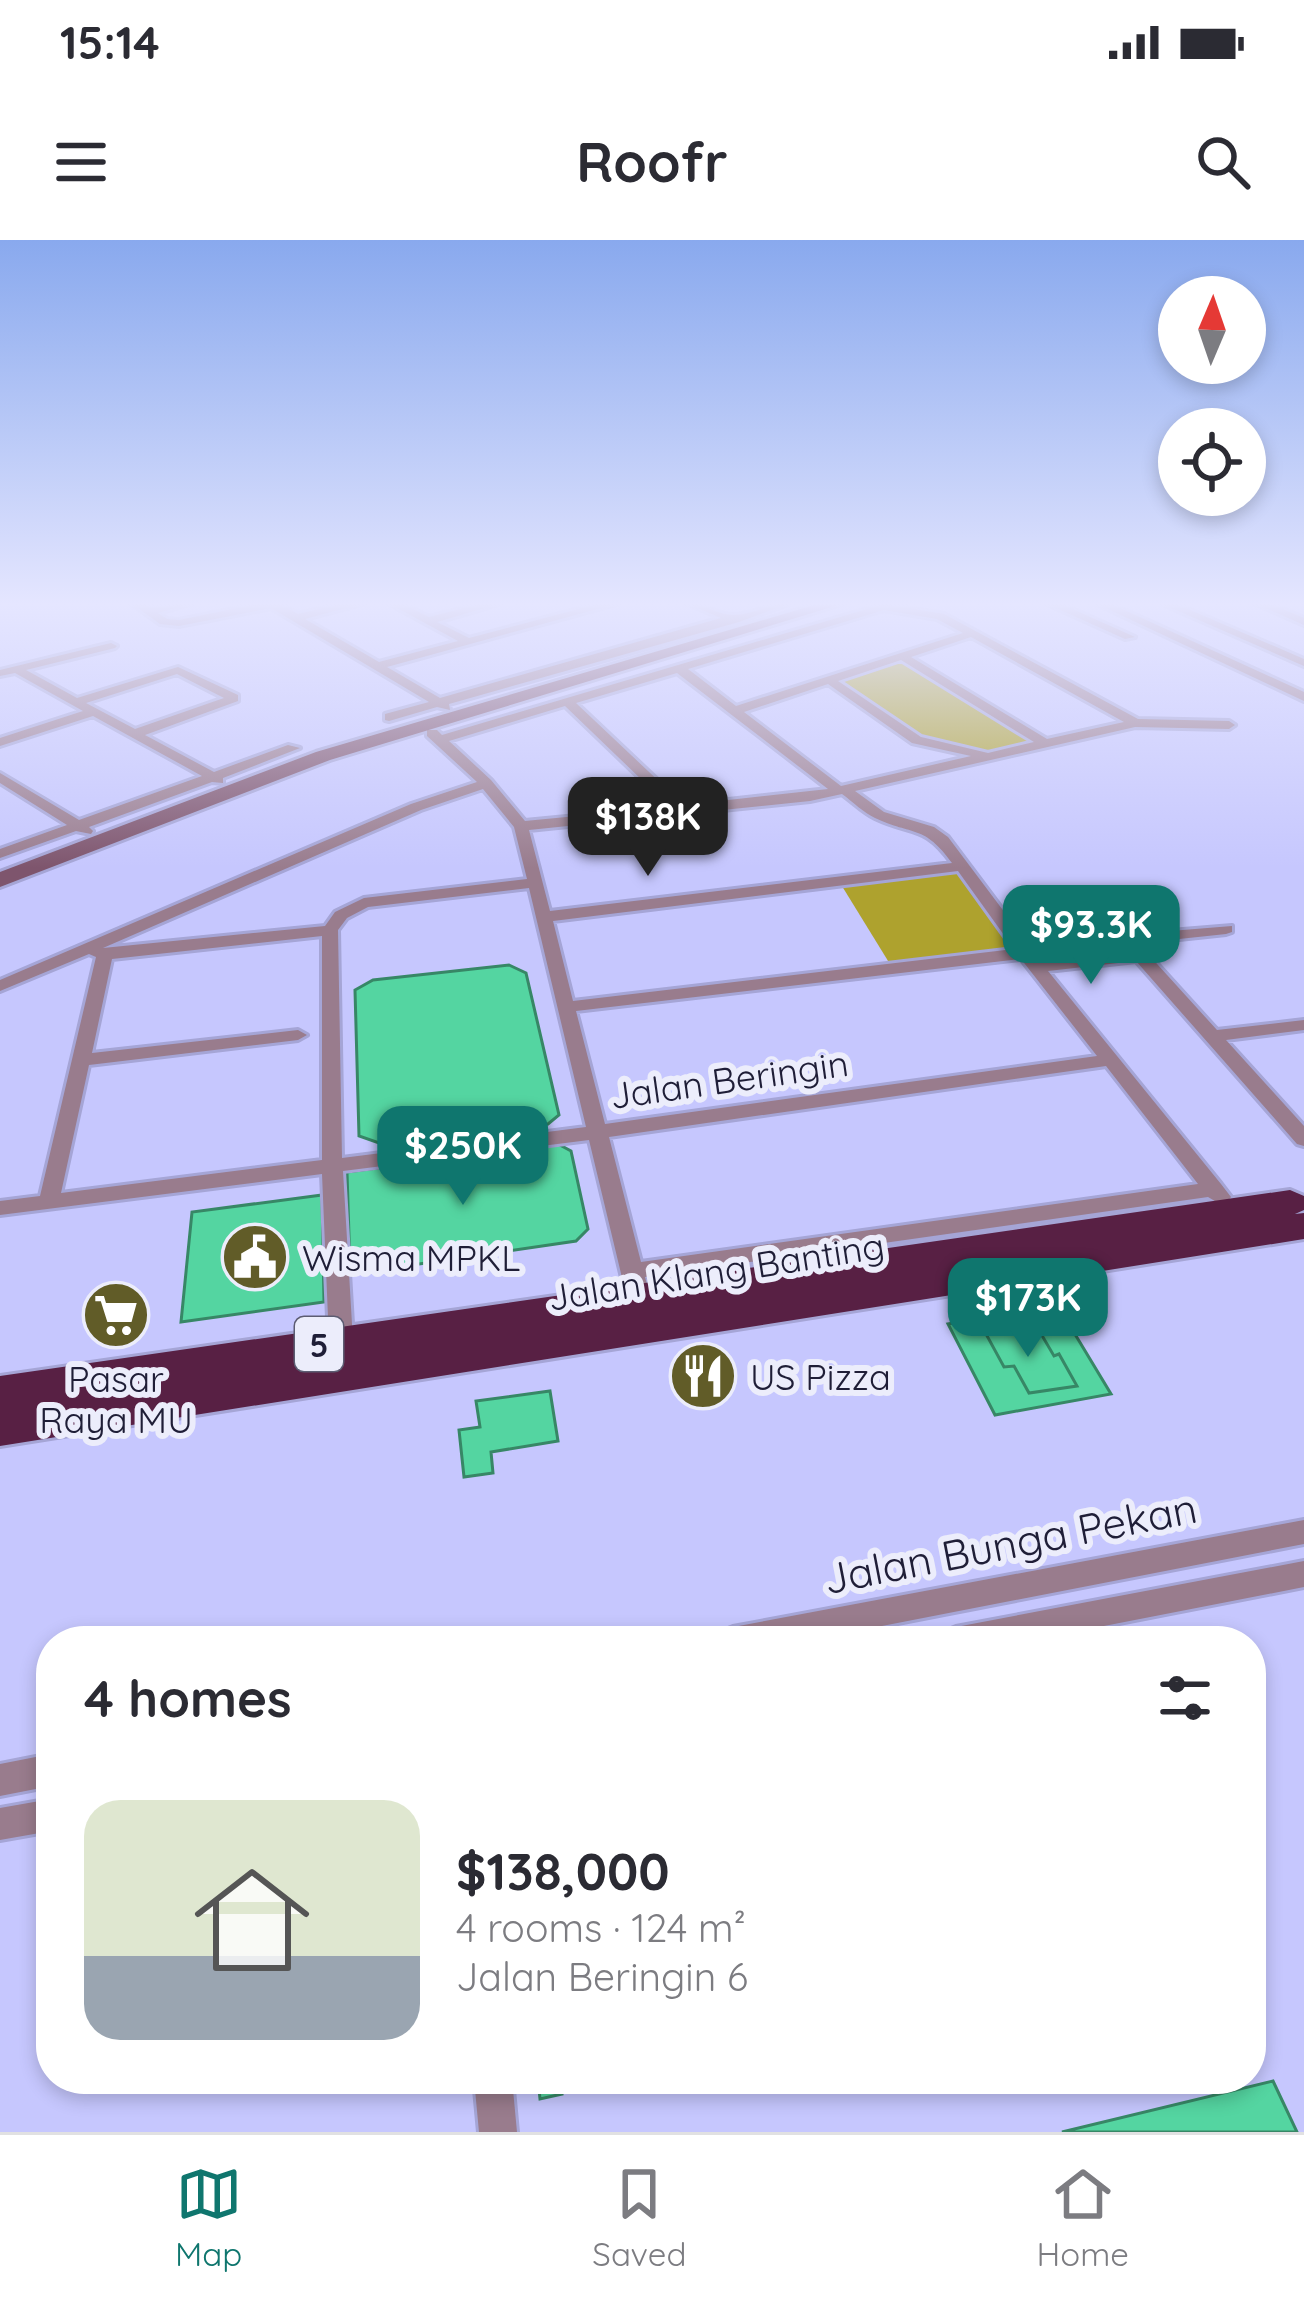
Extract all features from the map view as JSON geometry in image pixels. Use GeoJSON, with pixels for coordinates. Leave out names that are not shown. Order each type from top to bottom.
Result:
{"type":"FeatureCollection","features":[{"type":"Feature","properties":{"kind":"highway","name":"Jalan Klang Banting"},"geometry":{"type":"LineString","coordinates":[[0,1393],[639,1298],[1222,1200],[1304,1201]]}},
{"type":"Feature","properties":{"kind":"highway","name":"Jalan Klang Banting"},"geometry":{"type":"LineString","coordinates":[[0,1428],[639,1298],[1304,1226]]}},
{"type":"Feature","properties":{"kind":"street"},"geometry":{"type":"LineString","coordinates":[[56,691],[233,788]]}},
{"type":"Feature","properties":{"kind":"street"},"geometry":{"type":"LineString","coordinates":[[75,702],[112,691]]}},
{"type":"Feature","properties":{"kind":"street"},"geometry":{"type":"LineString","coordinates":[[134,734],[234,700],[220,691]]}},
{"type":"Feature","properties":{"kind":"street"},"geometry":{"type":"LineString","coordinates":[[420,691],[459,713]]}},
{"type":"Feature","properties":{"kind":"street"},"geometry":{"type":"LineString","coordinates":[[389,717],[481,691]]}},
{"type":"Feature","properties":{"kind":"street"},"geometry":{"type":"LineString","coordinates":[[0,880],[233,788],[535,691]]}},
{"type":"Feature","properties":{"kind":"street"},"geometry":{"type":"LineString","coordinates":[[440,740],[604,691]]}},
{"type":"Feature","properties":{"kind":"street"},"geometry":{"type":"LineString","coordinates":[[709,691],[879,815],[935,833],[1222,1200]]}},
{"type":"Feature","properties":{"kind":"street"},"geometry":{"type":"LineString","coordinates":[[734,711],[792,691]]}},
{"type":"Feature","properties":{"kind":"street"},"geometry":{"type":"LineString","coordinates":[[846,691],[917,740],[991,757]]}},
{"type":"Feature","properties":{"kind":"street"},"geometry":{"type":"LineString","coordinates":[[960,691],[1046,744]]}},
{"type":"Feature","properties":{"kind":"street"},"geometry":{"type":"LineString","coordinates":[[1076,691],[1135,723]]}},
{"type":"Feature","properties":{"kind":"street"},"geometry":{"type":"LineString","coordinates":[[568,702],[681,810]]}},
{"type":"Feature","properties":{"kind":"street"},"geometry":{"type":"LineString","coordinates":[[0,742],[94,712]]}},
{"type":"Feature","properties":{"kind":"street"},"geometry":{"type":"LineString","coordinates":[[521,826],[842,791],[1135,723],[1229,725]]}},
{"type":"Feature","properties":{"kind":"street"},"geometry":{"type":"LineString","coordinates":[[423,724],[486,783],[521,826],[639,1298]]}},
{"type":"Feature","properties":{"kind":"street"},"geometry":{"type":"LineString","coordinates":[[0,854],[293,748]]}},
{"type":"Feature","properties":{"kind":"street"},"geometry":{"type":"LineString","coordinates":[[3,781],[100,841]]}},
{"type":"Feature","properties":{"kind":"street"},"geometry":{"type":"LineString","coordinates":[[0,986],[97,951],[416,807],[486,783]]}},
{"type":"Feature","properties":{"kind":"street"},"geometry":{"type":"LineString","coordinates":[[544,917],[964,866]]}},
{"type":"Feature","properties":{"kind":"street"},"geometry":{"type":"LineString","coordinates":[[97,951],[335,923],[364,903],[536,883]]}},
{"type":"Feature","properties":{"kind":"street"},"geometry":{"type":"LineString","coordinates":[[335,923],[332,1166],[340,1341]]}},
{"type":"Feature","properties":{"kind":"street"},"geometry":{"type":"LineString","coordinates":[[1140,952],[1146,938],[1226,929]]}},
{"type":"Feature","properties":{"kind":"street"},"geometry":{"type":"LineString","coordinates":[[49,1202],[81,1060],[97,951]]}},
{"type":"Feature","properties":{"kind":"street"},"geometry":{"type":"LineString","coordinates":[[567,1007],[1140,952]]}},
{"type":"Feature","properties":{"kind":"street"},"geometry":{"type":"LineString","coordinates":[[1140,952],[1304,1139]]}},
{"type":"Feature","properties":{"kind":"street"},"geometry":{"type":"LineString","coordinates":[[1213,1036],[1304,1025]]}},
{"type":"Feature","properties":{"kind":"street"},"geometry":{"type":"LineString","coordinates":[[81,1060],[298,1035]]}},
{"type":"Feature","properties":{"kind":"street","name":"Jalan Beringin"},"geometry":{"type":"LineString","coordinates":[[0,1208],[598,1132],[1110,1060]]}},
{"type":"Feature","properties":{"kind":"street","name":"Jalan Bunga Pekan"},"geometry":{"type":"LineString","coordinates":[[832,1626],[1304,1532]]}},
{"type":"Feature","properties":{"kind":"street"},"geometry":{"type":"LineString","coordinates":[[1034,1626],[1304,1574]]}},
{"type":"Feature","properties":{"kind":"street"},"geometry":{"type":"LineString","coordinates":[[0,1780],[36,1773]]}},
{"type":"Feature","properties":{"kind":"street"},"geometry":{"type":"LineString","coordinates":[[0,1825],[36,1818]]}},
{"type":"Feature","properties":{"kind":"street"},"geometry":{"type":"LineString","coordinates":[[494,2094],[498,2132]]}},
{"type":"Feature","properties":{"kind":"shaded area"},"geometry":{"type":"Polygon","coordinates":[[[848,691],[958,691],[1044,743],[988,756],[974,749],[932,745],[848,691]]]}},
{"type":"Feature","properties":{"kind":"shaded area"},"geometry":{"type":"Polygon","coordinates":[[[964,866],[1025,953],[893,969],[837,878],[964,866]]]}},
{"type":"Feature","properties":{"kind":"building"},"geometry":{"type":"Polygon","coordinates":[[[509,965],[526,973],[559,1115],[548,1124],[379,1143],[359,1136],[355,990],[373,980],[509,965]]]}},
{"type":"Feature","properties":{"kind":"building"},"geometry":{"type":"Polygon","coordinates":[[[558,1144],[571,1151],[588,1229],[576,1241],[364,1272],[350,1268],[347,1172],[558,1144]]]}},
{"type":"Feature","properties":{"kind":"building","name":"Wisma MPKL"},"geometry":{"type":"Polygon","coordinates":[[[322,1195],[324,1302],[181,1322],[192,1212],[322,1195]]]}},
{"type":"Feature","properties":{"kind":"building"},"geometry":{"type":"Polygon","coordinates":[[[1058,1306],[1111,1394],[995,1415],[948,1324],[1058,1306]]]}},
{"type":"Feature","properties":{"kind":"building"},"geometry":{"type":"Polygon","coordinates":[[[1030,1315],[1077,1386],[1029,1393],[1014,1366],[1004,1367],[980,1323],[1030,1315]]]}},
{"type":"Feature","properties":{"kind":"building"},"geometry":{"type":"Polygon","coordinates":[[[550,1391],[558,1441],[491,1452],[493,1473],[464,1477],[459,1430],[480,1427],[476,1401],[550,1391]]]}},
{"type":"Feature","properties":{"kind":"building"},"geometry":{"type":"Polygon","coordinates":[[[1273,2081],[1297,2132],[1062,2132],[1219,2094],[1266,2094],[1266,2083],[1273,2081]]]}},
{"type":"Feature","properties":{"kind":"place","name":"Wisma MPKL"},"geometry":{"type":"Point","coordinates":[255,1257]}},
{"type":"Feature","properties":{"kind":"place","name":"Pasar Raya MU"},"geometry":{"type":"Point","coordinates":[116,1315]}},
{"type":"Feature","properties":{"kind":"place","name":"US Pizza"},"geometry":{"type":"Point","coordinates":[703,1376]}}]}
